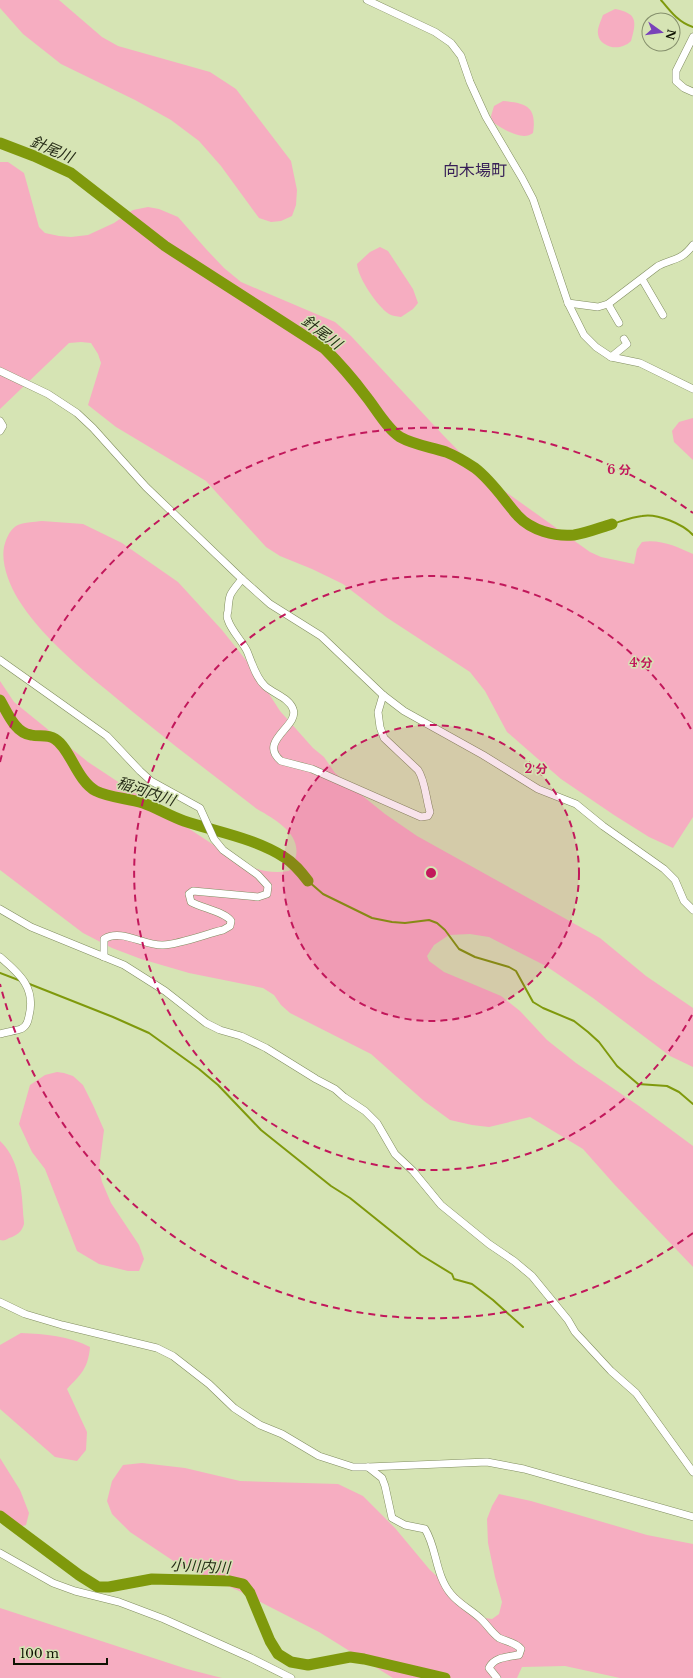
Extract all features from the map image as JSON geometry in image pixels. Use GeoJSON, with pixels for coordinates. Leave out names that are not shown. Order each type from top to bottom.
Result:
{"type":"FeatureCollection","features":[{"type":"Feature","properties":{"kind":"street"},"geometry":{"type":"LineString","coordinates":[[367,0],[435,32],[451,43],[461,56],[470,82],[486,117],[522,178],[532,199],[568,303],[584,335],[596,347],[611,356],[640,363],[693,389]]}},
{"type":"Feature","properties":{"kind":"street"},"geometry":{"type":"LineString","coordinates":[[693,37],[676,71],[676,81],[684,88],[693,92]]}},
{"type":"Feature","properties":{"kind":"street"},"geometry":{"type":"LineString","coordinates":[[568,303],[598,307],[608,304],[662,264],[678,260],[693,245]]}},
{"type":"Feature","properties":{"kind":"street"},"geometry":{"type":"LineString","coordinates":[[642,278],[663,315]]}},
{"type":"Feature","properties":{"kind":"street"},"geometry":{"type":"LineString","coordinates":[[608,304],[619,323]]}},
{"type":"Feature","properties":{"kind":"street"},"geometry":{"type":"LineString","coordinates":[[611,356],[627,344],[624,339]]}},
{"type":"Feature","properties":{"kind":"street"},"geometry":{"type":"LineString","coordinates":[[0,371],[48,394],[77,413],[93,428],[146,487],[242,579],[270,604],[321,636],[383,695],[404,711],[483,754],[538,789],[576,804],[603,826],[664,868],[675,880],[684,901],[693,910]]}},
{"type":"Feature","properties":{"kind":"street"},"geometry":{"type":"LineString","coordinates":[[0,421],[3,426],[0,431]]}},
{"type":"Feature","properties":{"kind":"street"},"geometry":{"type":"LineString","coordinates":[[242,579],[229,595],[227,620],[246,648],[258,677],[264,686],[291,704],[294,711],[292,719],[277,738],[274,749],[277,758],[281,761],[312,769],[421,817],[428,816],[430,812],[422,776],[418,770],[384,738],[380,727],[378,712],[383,695]]}},
{"type":"Feature","properties":{"kind":"street"},"geometry":{"type":"LineString","coordinates":[[0,660],[106,736],[151,781],[166,787],[200,808],[203,811],[214,839],[223,850],[265,882],[268,886],[267,894],[258,898],[193,891],[190,894],[191,902],[198,906],[228,916],[231,921],[230,926],[223,930],[162,945],[119,936],[109,936],[104,940],[104,957]]}},
{"type":"Feature","properties":{"kind":"street"},"geometry":{"type":"LineString","coordinates":[[0,910],[31,927],[124,965],[165,991],[206,1023],[220,1030],[241,1036],[266,1048],[335,1089],[365,1111],[377,1123],[395,1154],[413,1171],[441,1204],[489,1244],[514,1261],[532,1276],[589,1348],[611,1371],[636,1393],[693,1472]]}},
{"type":"Feature","properties":{"kind":"street"},"geometry":{"type":"LineString","coordinates":[[0,957],[19,973],[30,993],[31,1007],[27,1024],[21,1029],[0,1034]]}},
{"type":"Feature","properties":{"kind":"street"},"geometry":{"type":"LineString","coordinates":[[0,1302],[25,1314],[62,1325],[157,1348],[173,1356],[209,1384],[234,1408],[260,1425],[282,1434],[320,1456],[353,1467],[487,1462],[524,1469],[693,1517]]}},
{"type":"Feature","properties":{"kind":"street"},"geometry":{"type":"LineString","coordinates":[[368,1467],[382,1478],[392,1518],[404,1525],[425,1529],[430,1538],[442,1579],[451,1594],[462,1605],[482,1620],[500,1638],[517,1644],[521,1649],[519,1655],[495,1660],[491,1663],[489,1668],[497,1678]]}},
{"type":"Feature","properties":{"kind":"street"},"geometry":{"type":"LineString","coordinates":[[0,1553],[53,1583],[75,1591],[119,1602],[164,1619],[245,1655],[291,1678]]}},
{"type":"Feature","properties":{"kind":"shaded area"},"geometry":{"type":"Polygon","coordinates":[[[0,0],[59,0],[102,37],[118,46],[210,72],[236,89],[291,161],[297,190],[296,205],[292,216],[281,221],[271,222],[259,218],[221,166],[199,141],[171,120],[135,100],[61,64],[23,34],[0,8],[0,0]]]}},
{"type":"Feature","properties":{"kind":"shaded area"},"geometry":{"type":"Polygon","coordinates":[[[615,9],[628,13],[634,19],[634,28],[631,41],[624,46],[611,47],[601,41],[598,32],[603,15],[615,9]]]}},
{"type":"Feature","properties":{"kind":"shaded area"},"geometry":{"type":"Polygon","coordinates":[[[503,101],[524,105],[532,112],[534,124],[533,133],[523,136],[518,135],[492,122],[491,116],[494,106],[503,101]]]}},
{"type":"Feature","properties":{"kind":"shaded area"},"geometry":{"type":"Polygon","coordinates":[[[0,162],[8,162],[24,173],[39,227],[45,233],[71,237],[88,235],[114,223],[133,210],[148,207],[159,209],[178,217],[224,268],[241,282],[335,322],[351,336],[482,475],[590,552],[601,557],[634,564],[637,549],[642,542],[649,541],[669,544],[693,554],[693,817],[673,848],[649,837],[561,779],[507,732],[485,691],[470,672],[386,617],[343,584],[280,556],[266,547],[206,481],[116,427],[88,405],[101,363],[98,354],[91,343],[69,343],[0,409],[0,162]]]}},
{"type":"Feature","properties":{"kind":"shaded area"},"geometry":{"type":"Polygon","coordinates":[[[380,247],[388,251],[413,289],[418,303],[413,309],[401,317],[389,314],[379,305],[364,284],[358,270],[357,264],[370,252],[380,247]]]}},
{"type":"Feature","properties":{"kind":"shaded area"},"geometry":{"type":"Polygon","coordinates":[[[693,418],[693,460],[674,442],[672,431],[679,422],[693,418]]]}},
{"type":"Feature","properties":{"kind":"shaded area"},"geometry":{"type":"Polygon","coordinates":[[[42,521],[83,524],[122,543],[178,582],[222,630],[253,669],[280,711],[313,748],[324,757],[335,773],[354,789],[385,814],[417,836],[600,938],[646,976],[693,1008],[693,1067],[670,1056],[593,998],[546,966],[489,937],[470,934],[449,935],[434,945],[427,956],[429,961],[444,972],[501,996],[520,1011],[547,1040],[576,1063],[639,1106],[693,1146],[693,1267],[583,1149],[530,1117],[489,1127],[450,1120],[424,1101],[371,1054],[290,1013],[281,1005],[274,995],[263,988],[189,973],[141,959],[112,948],[83,933],[0,870],[0,681],[14,702],[88,762],[241,863],[264,871],[289,871],[295,860],[297,850],[295,841],[283,826],[257,809],[182,751],[97,682],[48,637],[27,612],[18,599],[9,580],[3,554],[4,547],[8,535],[16,526],[25,523],[42,521]]]}},
{"type":"Feature","properties":{"kind":"shaded area"},"geometry":{"type":"Polygon","coordinates":[[[57,1072],[73,1076],[83,1085],[104,1130],[99,1169],[102,1182],[111,1203],[139,1245],[144,1259],[139,1271],[128,1271],[99,1264],[77,1251],[45,1169],[32,1152],[19,1124],[30,1085],[45,1075],[57,1072]]]}},
{"type":"Feature","properties":{"kind":"shaded area"},"geometry":{"type":"Polygon","coordinates":[[[0,1141],[11,1155],[18,1173],[22,1193],[24,1224],[18,1233],[6,1240],[0,1240],[0,1141]]]}},
{"type":"Feature","properties":{"kind":"shaded area"},"geometry":{"type":"Polygon","coordinates":[[[21,1333],[65,1338],[90,1347],[86,1366],[67,1389],[87,1432],[86,1450],[77,1461],[55,1457],[0,1409],[0,1345],[21,1333]]]}},
{"type":"Feature","properties":{"kind":"shaded area"},"geometry":{"type":"Polygon","coordinates":[[[0,1458],[20,1490],[29,1513],[26,1525],[16,1528],[0,1522],[0,1458]]]}},
{"type":"Feature","properties":{"kind":"shaded area"},"geometry":{"type":"Polygon","coordinates":[[[142,1463],[185,1468],[240,1481],[338,1484],[363,1496],[395,1528],[430,1570],[464,1601],[478,1617],[492,1619],[499,1614],[502,1602],[488,1543],[487,1519],[499,1494],[531,1501],[647,1535],[693,1544],[693,1678],[620,1678],[565,1666],[522,1667],[517,1678],[393,1678],[319,1632],[237,1590],[181,1566],[130,1532],[112,1514],[107,1501],[112,1481],[123,1465],[142,1463]]]}},
{"type":"Feature","properties":{"kind":"shaded area"},"geometry":{"type":"Polygon","coordinates":[[[0,1608],[187,1669],[222,1678],[0,1678],[0,1608]]]}},
{"type":"Feature","properties":{"kind":"waterway"},"geometry":{"type":"LineString","coordinates":[[661,0],[679,20],[693,27]]}},
{"type":"Feature","properties":{"kind":"waterway","name":"針尾川"},"geometry":{"type":"LineString","coordinates":[[0,143],[34,156],[71,173],[165,246],[325,349],[341,365],[395,433],[411,442],[450,454],[475,468],[523,521],[536,529],[559,535],[584,533],[612,524]]}},
{"type":"Feature","properties":{"kind":"waterway"},"geometry":{"type":"LineString","coordinates":[[612,524],[627,519],[655,516],[676,523],[693,535]]}},
{"type":"Feature","properties":{"kind":"waterway","name":"稲河内川"},"geometry":{"type":"LineString","coordinates":[[0,700],[12,721],[20,730],[31,735],[52,737],[60,743],[84,780],[96,791],[143,803],[184,821],[248,840],[272,850],[288,859],[308,881]]}},
{"type":"Feature","properties":{"kind":"waterway"},"geometry":{"type":"LineString","coordinates":[[308,881],[323,894],[372,918],[392,922],[405,923],[429,920],[437,923],[445,930],[459,949],[475,957],[509,967],[516,971],[533,1002],[543,1008],[574,1021],[599,1042],[617,1066],[638,1084],[667,1086],[679,1092],[693,1104]]}},
{"type":"Feature","properties":{"kind":"waterway"},"geometry":{"type":"LineString","coordinates":[[0,973],[21,981]]}},
{"type":"Feature","properties":{"kind":"waterway"},"geometry":{"type":"LineString","coordinates":[[27,983],[149,1033],[199,1069],[218,1085],[261,1130],[331,1186],[350,1198],[421,1255],[452,1274],[454,1279],[472,1284],[493,1300],[523,1327]]}},
{"type":"Feature","properties":{"kind":"waterway","name":"小川内川"},"geometry":{"type":"LineString","coordinates":[[0,1516],[79,1575],[98,1587],[109,1587],[152,1579],[230,1581],[243,1584],[250,1593],[270,1641],[278,1654],[291,1662],[308,1665],[350,1657],[445,1678]]}},
{"type":"Feature","properties":{"kind":"district","name":"向木場町"},"geometry":{"type":"Point","coordinates":[475,170]}}]}
